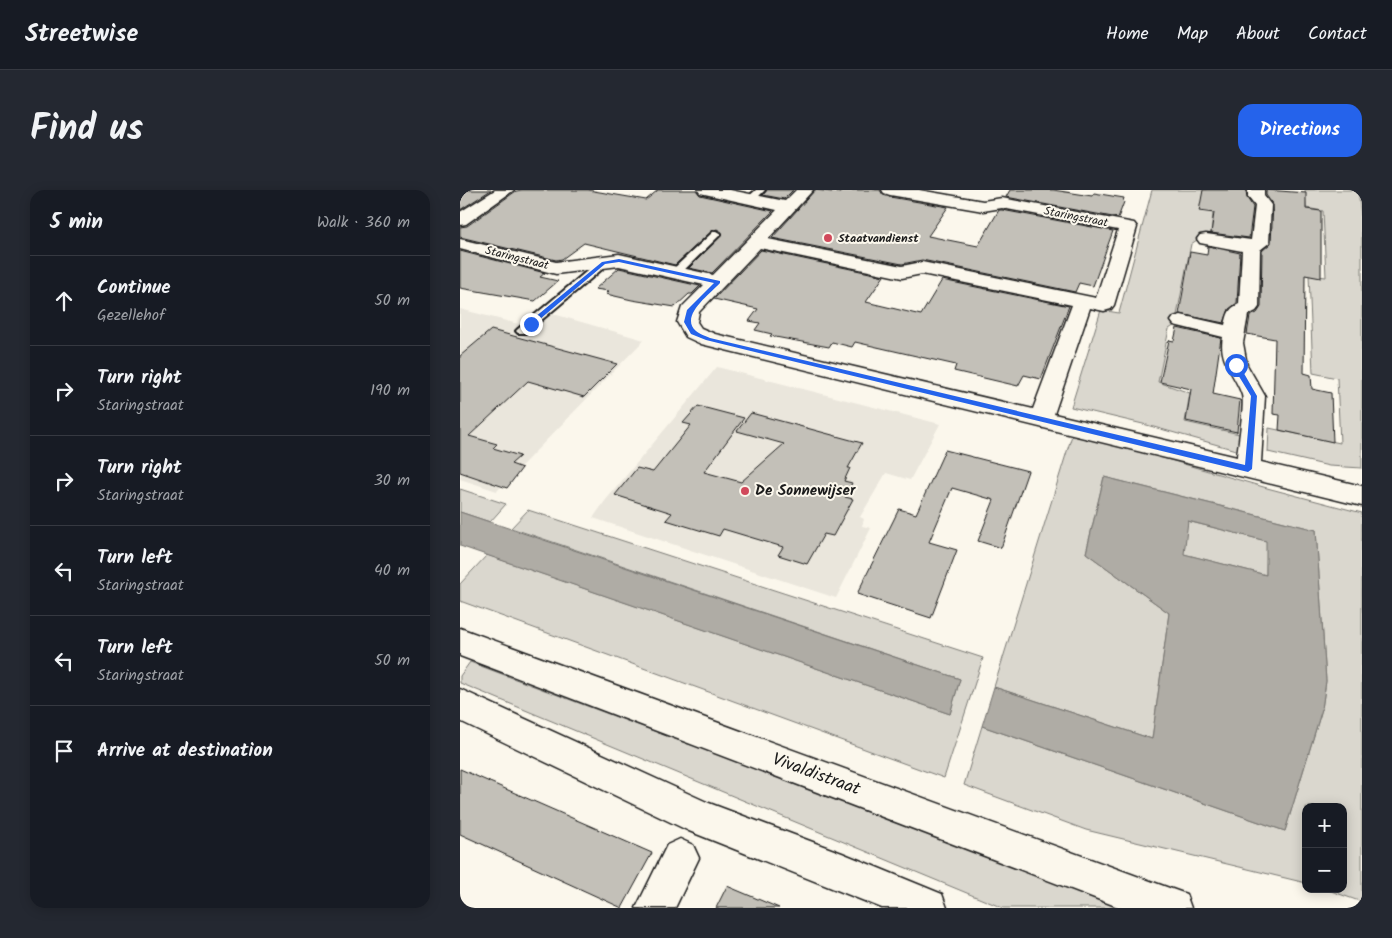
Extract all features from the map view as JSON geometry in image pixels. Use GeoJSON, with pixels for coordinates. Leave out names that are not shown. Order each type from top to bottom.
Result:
{"type":"FeatureCollection","features":[{"type":"Feature","properties":{"kind":"street"},"geometry":{"type":"LineString","coordinates":[[460,220],[506,190]]}},
{"type":"Feature","properties":{"kind":"street"},"geometry":{"type":"LineString","coordinates":[[706,190],[756,195],[788,207]]}},
{"type":"Feature","properties":{"kind":"street"},"geometry":{"type":"LineString","coordinates":[[805,190],[689,311],[687,322],[693,332],[708,339],[1362,496]]}},
{"type":"Feature","properties":{"kind":"street","name":"Staringstraat"},"geometry":{"type":"LineString","coordinates":[[757,242],[902,272],[922,268],[1104,305],[1128,227],[1002,203],[983,206],[892,190]]}},
{"type":"Feature","properties":{"kind":"street"},"geometry":{"type":"LineString","coordinates":[[1206,238],[1251,247],[1260,243],[1263,205],[1256,197],[1256,190]]}},
{"type":"Feature","properties":{"kind":"street","name":"Staringstraat"},"geometry":{"type":"LineString","coordinates":[[460,244],[556,268],[619,260],[718,282]]}},
{"type":"Feature","properties":{"kind":"street"},"geometry":{"type":"LineString","coordinates":[[1248,469],[1254,396],[1236,365],[1232,343],[1238,312],[1249,307],[1251,247]]}},
{"type":"Feature","properties":{"kind":"street"},"geometry":{"type":"LineString","coordinates":[[1040,420],[1083,301]]}},
{"type":"Feature","properties":{"kind":"street"},"geometry":{"type":"LineString","coordinates":[[1181,321],[1234,333]]}},
{"type":"Feature","properties":{"kind":"street","name":"Vivaldistraat"},"geometry":{"type":"LineString","coordinates":[[460,642],[1172,908]]}},
{"type":"Feature","properties":{"kind":"street"},"geometry":{"type":"LineString","coordinates":[[460,705],[702,818],[842,872],[928,908]]}},
{"type":"Feature","properties":{"kind":"street"},"geometry":{"type":"LineString","coordinates":[[655,908],[680,858]]}},
{"type":"Feature","properties":{"kind":"lane"},"geometry":{"type":"LineString","coordinates":[[675,273],[716,234]]}},
{"type":"Feature","properties":{"kind":"lane"},"geometry":{"type":"LineString","coordinates":[[522,332],[604,263]]}},
{"type":"Feature","properties":{"kind":"shaded area"},"geometry":{"type":"Polygon","coordinates":[[[1152,190],[1207,190],[1213,213],[1210,242],[1197,240],[1191,244],[1175,325],[1169,329],[1158,382],[1190,393],[1185,422],[1244,435],[1243,452],[1143,424],[1071,407],[1101,310],[1119,313],[1152,190]]]}},
{"type":"Feature","properties":{"kind":"shaded area"},"geometry":{"type":"Polygon","coordinates":[[[1305,190],[1358,190],[1362,224],[1362,468],[1329,466],[1268,452],[1269,428],[1340,443],[1337,378],[1313,373],[1309,275],[1326,277],[1323,211],[1306,208],[1305,190]]]}},
{"type":"Feature","properties":{"kind":"shaded area"},"geometry":{"type":"Polygon","coordinates":[[[460,309],[530,327],[550,313],[644,340],[497,491],[460,479],[460,309]]]}},
{"type":"Feature","properties":{"kind":"shaded area","name":"De Sonnewijser"},"geometry":{"type":"Polygon","coordinates":[[[717,367],[940,424],[910,480],[886,473],[860,517],[864,519],[862,526],[871,528],[836,598],[593,518],[605,501],[717,367]]]}},
{"type":"Feature","properties":{"kind":"shaded area"},"geometry":{"type":"Polygon","coordinates":[[[1073,432],[1267,488],[1362,513],[1362,902],[1336,893],[1347,893],[1347,803],[1302,803],[1302,882],[1086,830],[964,785],[982,726],[1285,831],[1322,709],[1326,681],[1316,530],[1104,477],[1086,553],[1169,613],[1152,739],[994,687],[1073,432]]]}},
{"type":"Feature","properties":{"kind":"shaded area"},"geometry":{"type":"Polygon","coordinates":[[[1104,477],[1316,530],[1326,681],[1322,709],[1285,831],[982,726],[994,687],[1152,739],[1169,613],[1086,553],[1104,477]],[[1188,521],[1184,554],[1266,575],[1266,541],[1188,521]]]}},
{"type":"Feature","properties":{"kind":"shaded area"},"geometry":{"type":"Polygon","coordinates":[[[460,489],[506,504],[490,522],[460,512],[460,489]]]}},
{"type":"Feature","properties":{"kind":"shaded area"},"geometry":{"type":"Polygon","coordinates":[[[528,510],[983,658],[944,778],[460,601],[460,584],[487,555],[950,714],[960,679],[511,528],[528,510]]]}},
{"type":"Feature","properties":{"kind":"shaded area"},"geometry":{"type":"Polygon","coordinates":[[[460,512],[960,679],[950,714],[460,546],[460,512]]]}},
{"type":"Feature","properties":{"kind":"shaded area"},"geometry":{"type":"Polygon","coordinates":[[[1187,521],[1267,541],[1266,575],[1183,554],[1187,521]]]}},
{"type":"Feature","properties":{"kind":"shaded area"},"geometry":{"type":"Polygon","coordinates":[[[470,662],[688,744],[765,762],[1121,908],[1003,908],[460,683],[460,676],[470,662]]]}},
{"type":"Feature","properties":{"kind":"building"},"geometry":{"type":"Polygon","coordinates":[[[460,190],[491,190],[460,210],[460,190]]]}},
{"type":"Feature","properties":{"kind":"building"},"geometry":{"type":"Polygon","coordinates":[[[588,190],[646,200],[658,190],[696,190],[700,195],[773,211],[712,273],[689,268],[722,235],[722,232],[717,229],[712,231],[675,265],[584,243],[562,259],[556,260],[460,237],[460,227],[467,226],[516,191],[588,190]]]}},
{"type":"Feature","properties":{"kind":"building"},"geometry":{"type":"Polygon","coordinates":[[[767,190],[793,190],[784,199],[763,195],[767,190]]]}},
{"type":"Feature","properties":{"kind":"building"},"geometry":{"type":"Polygon","coordinates":[[[815,190],[840,193],[843,190],[880,190],[883,195],[890,197],[948,207],[928,236],[978,246],[999,210],[1113,231],[1093,286],[1079,283],[1075,292],[922,260],[902,264],[772,238],[815,190]]]}},
{"type":"Feature","properties":{"kind":"building"},"geometry":{"type":"Polygon","coordinates":[[[1010,190],[1053,190],[1092,196],[1094,193],[1124,198],[1124,202],[1118,218],[1006,197],[1010,190]]]}},
{"type":"Feature","properties":{"kind":"building"},"geometry":{"type":"Polygon","coordinates":[[[1203,190],[1246,190],[1247,198],[1253,207],[1249,238],[1211,233],[1214,213],[1199,211],[1203,190]]]}},
{"type":"Feature","properties":{"kind":"building"},"geometry":{"type":"Polygon","coordinates":[[[1266,190],[1306,193],[1306,209],[1321,211],[1321,278],[1305,275],[1304,373],[1311,375],[1312,389],[1331,393],[1333,442],[1279,430],[1280,415],[1273,414],[1275,339],[1247,334],[1250,316],[1257,313],[1261,307],[1262,251],[1271,243],[1273,205],[1266,195],[1266,190]]]}},
{"type":"Feature","properties":{"kind":"building"},"geometry":{"type":"Polygon","coordinates":[[[1208,246],[1240,253],[1237,303],[1229,309],[1224,323],[1179,314],[1190,252],[1207,255],[1208,246]]]}},
{"type":"Feature","properties":{"kind":"building"},"geometry":{"type":"Polygon","coordinates":[[[761,250],[884,276],[866,302],[921,315],[942,280],[1069,306],[1041,379],[1024,375],[1018,386],[954,371],[956,365],[855,342],[852,347],[832,342],[829,347],[770,336],[772,334],[755,330],[760,323],[749,321],[758,309],[714,299],[761,250]]]}},
{"type":"Feature","properties":{"kind":"building"},"geometry":{"type":"Polygon","coordinates":[[[460,251],[545,273],[540,277],[558,281],[535,301],[460,288],[460,251]]]}},
{"type":"Feature","properties":{"kind":"building"},"geometry":{"type":"Polygon","coordinates":[[[619,268],[700,286],[675,307],[632,300],[606,294],[609,291],[595,289],[619,268]]]}},
{"type":"Feature","properties":{"kind":"building"},"geometry":{"type":"Polygon","coordinates":[[[1177,328],[1221,338],[1213,394],[1240,400],[1237,432],[1186,421],[1191,389],[1160,382],[1169,340],[1174,341],[1177,328]]]}},
{"type":"Feature","properties":{"kind":"building"},"geometry":{"type":"Polygon","coordinates":[[[491,330],[617,364],[584,397],[528,381],[469,436],[497,444],[493,448],[520,456],[511,464],[522,468],[507,488],[460,472],[460,356],[491,330]]]}},
{"type":"Feature","properties":{"kind":"building"},"geometry":{"type":"Polygon","coordinates":[[[698,406],[744,418],[704,472],[741,482],[784,444],[737,431],[751,413],[862,443],[848,468],[850,468],[844,481],[852,483],[845,497],[853,499],[833,536],[824,534],[807,564],[778,555],[783,547],[723,529],[719,536],[666,520],[672,513],[615,495],[637,468],[653,472],[691,425],[683,423],[698,406]]]}},
{"type":"Feature","properties":{"kind":"building"},"geometry":{"type":"Polygon","coordinates":[[[945,450],[1028,471],[1001,548],[978,541],[994,500],[952,488],[929,542],[957,550],[931,618],[857,594],[899,509],[916,514],[945,450]]]}},
{"type":"Feature","properties":{"kind":"building"},"geometry":{"type":"Polygon","coordinates":[[[460,769],[652,853],[622,908],[460,834],[460,769]]]}},
{"type":"Feature","properties":{"kind":"building"},"geometry":{"type":"Polygon","coordinates":[[[727,886],[779,908],[716,908],[727,886]]]}},
{"type":"Feature","properties":{"kind":"place","name":"Staatvandienst"},"geometry":{"type":"Point","coordinates":[828,238]}},
{"type":"Feature","properties":{"kind":"place","name":"De Sonnewijser"},"geometry":{"type":"Point","coordinates":[745,491]}},
{"type":"Feature","properties":{"kind":"route"},"geometry":{"type":"LineString","coordinates":[[531,324],[604,263],[619,260],[718,282],[689,311],[687,322],[693,332],[708,339],[1248,469],[1254,396],[1236,365]]}}]}
